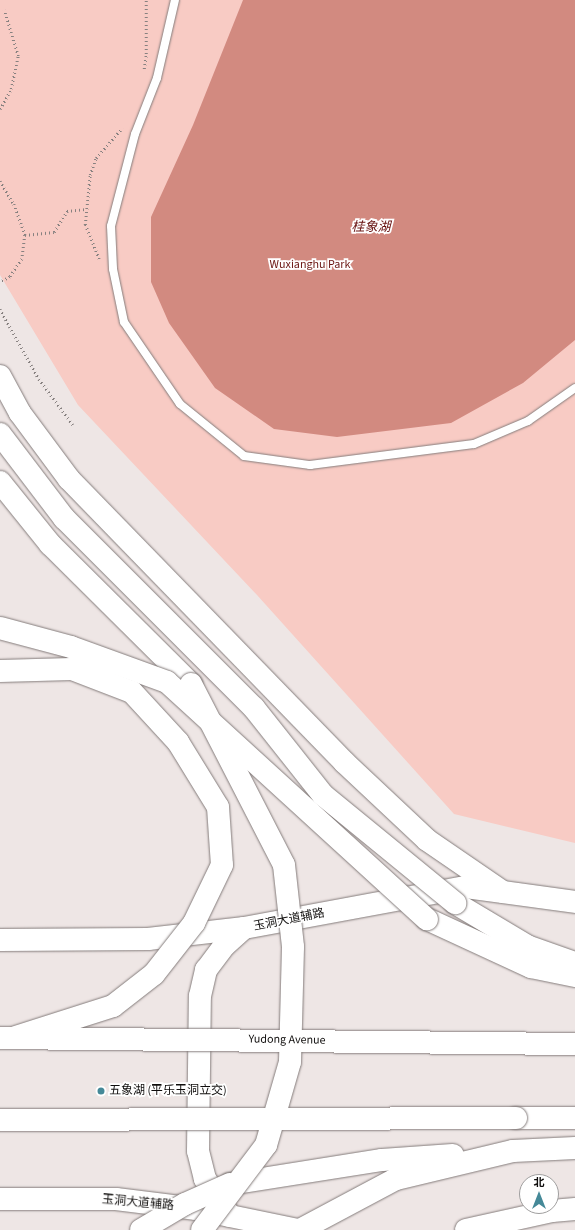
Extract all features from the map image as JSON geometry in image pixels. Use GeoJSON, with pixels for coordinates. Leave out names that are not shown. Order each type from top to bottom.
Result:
{"type":"FeatureCollection","features":[{"type":"Feature","properties":{"kind":"main road"},"geometry":{"type":"LineString","coordinates":[[0,376],[20,413],[69,478],[338,756],[427,840],[503,892]]}},
{"type":"Feature","properties":{"kind":"main road"},"geometry":{"type":"LineString","coordinates":[[0,434],[64,518],[254,708],[323,795],[455,903],[527,946],[575,963]]}},
{"type":"Feature","properties":{"kind":"main road"},"geometry":{"type":"LineString","coordinates":[[0,482],[50,544],[191,684],[284,865],[293,947],[290,1062],[266,1145],[202,1230]]}},
{"type":"Feature","properties":{"kind":"main road"},"geometry":{"type":"LineString","coordinates":[[0,628],[71,647],[167,682],[426,919],[531,967],[575,976]]}},
{"type":"Feature","properties":{"kind":"main road"},"geometry":{"type":"LineString","coordinates":[[0,670],[72,669],[132,692],[178,742],[218,807],[222,865],[194,922],[154,974],[113,1006],[8,1037]]}},
{"type":"Feature","properties":{"kind":"main road","name":"玉洞大道辅路"},"geometry":{"type":"LineString","coordinates":[[0,940],[148,939],[244,928],[466,887],[575,902]]}},
{"type":"Feature","properties":{"kind":"main road"},"geometry":{"type":"LineString","coordinates":[[230,1216],[204,1179],[198,1150],[200,996],[206,970],[225,945],[244,928]]}},
{"type":"Feature","properties":{"kind":"main road","name":"Yudong Avenue"},"geometry":{"type":"LineString","coordinates":[[8,1037],[575,1044]]}},
{"type":"Feature","properties":{"kind":"main road"},"geometry":{"type":"LineString","coordinates":[[0,1120],[575,1118]]}},
{"type":"Feature","properties":{"kind":"main road"},"geometry":{"type":"LineString","coordinates":[[142,1230],[185,1204],[230,1184],[382,1160],[513,1150],[575,1148]]}},
{"type":"Feature","properties":{"kind":"main road"},"geometry":{"type":"LineString","coordinates":[[299,1230],[396,1179],[513,1150]]}},
{"type":"Feature","properties":{"kind":"main road","name":"玉洞大道辅路"},"geometry":{"type":"LineString","coordinates":[[0,1199],[116,1199],[196,1209],[299,1230]]}},
{"type":"Feature","properties":{"kind":"main road"},"geometry":{"type":"LineString","coordinates":[[466,1230],[552,1211],[575,1209]]}},
{"type":"Feature","properties":{"kind":"lane"},"geometry":{"type":"LineString","coordinates":[[175,0],[157,78],[135,134],[112,226],[113,269],[124,322],[180,404],[244,456],[310,465],[474,444],[528,421],[575,388]]}},
{"type":"Feature","properties":{"kind":"path"},"geometry":{"type":"LineString","coordinates":[[142,76],[146,54],[146,0]]}},
{"type":"Feature","properties":{"kind":"path"},"geometry":{"type":"LineString","coordinates":[[0,109],[11,89],[18,56],[4,10]]}},
{"type":"Feature","properties":{"kind":"path"},"geometry":{"type":"LineString","coordinates":[[113,269],[98,258],[85,225],[85,209],[90,175],[96,158],[123,126]]}},
{"type":"Feature","properties":{"kind":"path"},"geometry":{"type":"LineString","coordinates":[[0,181],[14,204],[25,235],[22,259],[10,277],[0,282]]}},
{"type":"Feature","properties":{"kind":"path"},"geometry":{"type":"LineString","coordinates":[[25,235],[54,232],[66,211],[85,209]]}},
{"type":"Feature","properties":{"kind":"path"},"geometry":{"type":"LineString","coordinates":[[0,309],[39,379],[73,425]]}},
{"type":"Feature","properties":{"kind":"green space","name":"Wuxianghu Park"},"geometry":{"type":"Polygon","coordinates":[[[0,0],[575,0],[575,843],[454,814],[257,595],[78,405],[0,275],[0,0]]]}},
{"type":"Feature","properties":{"kind":"water","name":"桂象湖"},"geometry":{"type":"Polygon","coordinates":[[[243,0],[575,0],[575,340],[523,383],[451,423],[337,437],[274,429],[215,388],[169,323],[151,282],[151,217],[193,125],[243,0]]]}},
{"type":"Feature","properties":{"kind":"place","name":"五象湖 (平乐玉洞立交)"},"geometry":{"type":"Point","coordinates":[101,1091]}}]}
